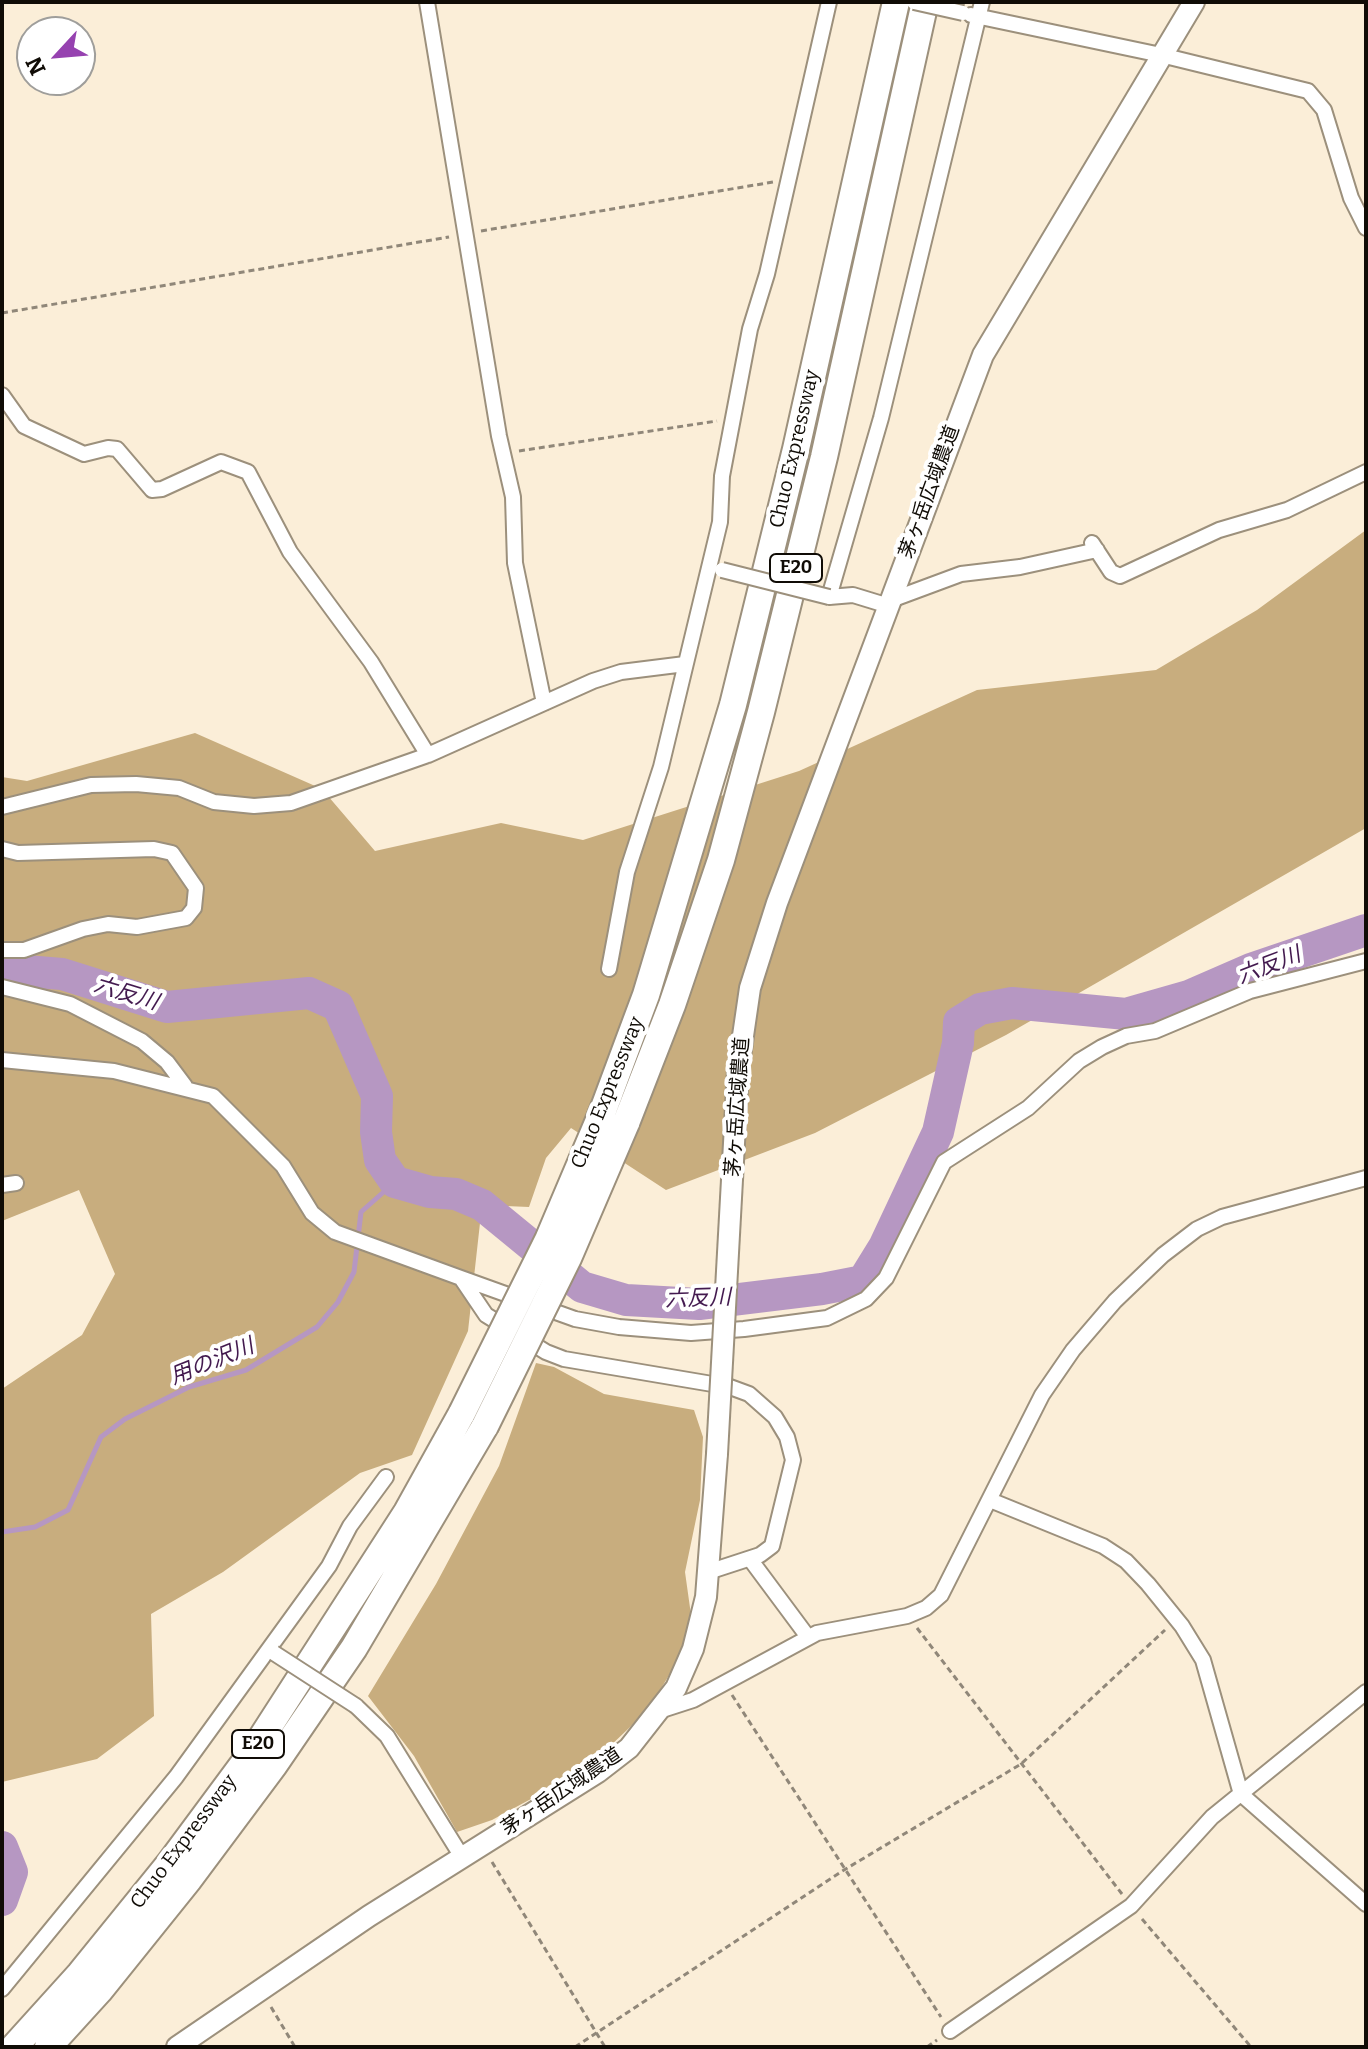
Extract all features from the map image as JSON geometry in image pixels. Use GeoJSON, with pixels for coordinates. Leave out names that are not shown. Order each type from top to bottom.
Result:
{"type":"FeatureCollection","features":[{"type":"Feature","properties":{"kind":"highway","name":"Chuo Expressway"},"geometry":{"type":"LineString","coordinates":[[48,2047],[99,1991],[189,1879],[274,1765],[354,1648],[485,1426],[568,1258],[614,1118],[646,995],[733,705],[796,449],[896,2]]}},
{"type":"Feature","properties":{"kind":"highway","name":"Chuo Expressway"},"geometry":{"type":"LineString","coordinates":[[14,2047],[140,1900],[253,1751],[407,1512],[462,1413],[548,1240],[614,1118],[721,860],[824,457],[925,2]]}},
{"type":"Feature","properties":{"kind":"street"},"geometry":{"type":"LineString","coordinates":[[427,2],[464,234],[513,497],[515,563],[544,703]]}},
{"type":"Feature","properties":{"kind":"street"},"geometry":{"type":"LineString","coordinates":[[609,969],[627,872],[661,767],[685,664],[715,568],[722,476],[750,329],[767,274],[829,2]]}},
{"type":"Feature","properties":{"kind":"street"},"geometry":{"type":"LineString","coordinates":[[914,2],[963,13],[981,9],[1308,91],[1324,110],[1351,198],[1366,228]]}},
{"type":"Feature","properties":{"kind":"street","name":"茅ヶ岳広域農道"},"geometry":{"type":"LineString","coordinates":[[177,2047],[462,1857],[598,1772],[629,1748],[676,1688],[693,1649],[706,1597],[738,1070],[750,988],[763,945],[983,355],[1194,2]]}},
{"type":"Feature","properties":{"kind":"street"},"geometry":{"type":"LineString","coordinates":[[829,597],[881,418],[981,9]]}},
{"type":"Feature","properties":{"kind":"street"},"geometry":{"type":"LineString","coordinates":[[2,395],[24,426],[84,454],[117,449],[152,490],[162,489],[221,462],[248,472],[290,552],[371,662],[428,755]]}},
{"type":"Feature","properties":{"kind":"street"},"geometry":{"type":"LineString","coordinates":[[715,568],[829,597],[853,595],[890,603],[961,574],[1020,567],[1095,547],[1111,572],[1120,576],[1219,530],[1287,510],[1366,472]]}},
{"type":"Feature","properties":{"kind":"street"},"geometry":{"type":"LineString","coordinates":[[2,807],[91,785],[136,784],[179,788],[214,802],[254,806],[291,803],[428,755],[621,672],[685,664]]}},
{"type":"Feature","properties":{"kind":"street"},"geometry":{"type":"LineString","coordinates":[[2,849],[18,853],[154,849],[172,853],[196,888],[194,908],[186,918],[137,927],[108,924],[83,929],[24,950],[2,950]]}},
{"type":"Feature","properties":{"kind":"street"},"geometry":{"type":"LineString","coordinates":[[2,1060],[114,1071],[185,1086],[213,1096],[283,1166],[312,1213],[335,1232],[575,1319],[619,1327],[691,1333],[827,1318],[866,1299],[886,1278],[944,1162],[1028,1108],[1079,1061],[1126,1036],[1155,1031],[1250,991],[1366,961]]}},
{"type":"Feature","properties":{"kind":"street"},"geometry":{"type":"LineString","coordinates":[[2,987],[70,1004],[142,1041],[167,1062],[185,1086]]}},
{"type":"Feature","properties":{"kind":"street"},"geometry":{"type":"LineString","coordinates":[[659,1711],[693,1700],[808,1637],[907,1616],[926,1608],[941,1595],[1042,1395],[1073,1350],[1115,1301],[1163,1255],[1197,1229],[1222,1217],[1366,1178]]}},
{"type":"Feature","properties":{"kind":"street"},"geometry":{"type":"LineString","coordinates":[[461,1278],[486,1315],[546,1352],[564,1359],[730,1387],[761,1403],[775,1417],[787,1437],[793,1460],[772,1546],[750,1559],[708,1572]]}},
{"type":"Feature","properties":{"kind":"street"},"geometry":{"type":"LineString","coordinates":[[2,1989],[176,1777],[329,1566],[350,1526],[386,1477]]}},
{"type":"Feature","properties":{"kind":"street"},"geometry":{"type":"LineString","coordinates":[[990,1500],[1103,1546],[1126,1561],[1176,1619],[1203,1660],[1241,1794],[1366,1904]]}},
{"type":"Feature","properties":{"kind":"street"},"geometry":{"type":"LineString","coordinates":[[750,1559],[808,1637]]}},
{"type":"Feature","properties":{"kind":"street"},"geometry":{"type":"LineString","coordinates":[[270,1650],[356,1706],[387,1736],[462,1857]]}},
{"type":"Feature","properties":{"kind":"street"},"geometry":{"type":"LineString","coordinates":[[950,2031],[1131,1906],[1212,1817],[1366,1692]]}},
{"type":"Feature","properties":{"kind":"path"},"geometry":{"type":"LineString","coordinates":[[2,313],[788,179]]}},
{"type":"Feature","properties":{"kind":"path"},"geometry":{"type":"LineString","coordinates":[[503,454],[734,419]]}},
{"type":"Feature","properties":{"kind":"path"},"geometry":{"type":"LineString","coordinates":[[907,1616],[1131,1906],[1251,2047]]}},
{"type":"Feature","properties":{"kind":"path"},"geometry":{"type":"LineString","coordinates":[[575,2047],[844,1870],[1021,1764],[1176,1619]]}},
{"type":"Feature","properties":{"kind":"path"},"geometry":{"type":"LineString","coordinates":[[724,1682],[950,2031]]}},
{"type":"Feature","properties":{"kind":"path"},"geometry":{"type":"LineString","coordinates":[[482,1845],[605,2047]]}},
{"type":"Feature","properties":{"kind":"path"},"geometry":{"type":"LineString","coordinates":[[260,1990],[295,2047]]}},
{"type":"Feature","properties":{"kind":"shaded area"},"geometry":{"type":"Polygon","coordinates":[[[1366,530],[1366,828],[1006,1035],[815,1133],[666,1190],[571,1128],[546,1158],[529,1207],[482,1205],[468,1331],[412,1455],[360,1473],[223,1572],[151,1614],[154,1716],[97,1759],[2,1782],[2,1389],[82,1335],[115,1274],[79,1190],[2,1221],[2,777],[27,781],[195,733],[322,789],[375,851],[501,823],[583,840],[799,771],[977,690],[1156,670],[1257,610],[1366,530]]]}},
{"type":"Feature","properties":{"kind":"shaded area"},"geometry":{"type":"Polygon","coordinates":[[[536,1363],[554,1367],[604,1394],[694,1410],[703,1437],[700,1500],[685,1572],[692,1622],[674,1667],[648,1710],[607,1749],[542,1793],[492,1820],[457,1832],[414,1756],[368,1696],[436,1584],[499,1466],[536,1363]]]}},
{"type":"Feature","properties":{"kind":"waterway","name":"六反川"},"geometry":{"type":"LineString","coordinates":[[2,969],[62,974],[167,1007],[309,993],[338,1006],[377,1096],[376,1132],[380,1160],[395,1182],[430,1192],[456,1194],[482,1205],[582,1287],[626,1300],[699,1304],[863,1281],[884,1247],[938,1132],[958,1043],[959,1022],[980,1009],[1012,1003],[1126,1014],[1189,996],[1251,969],[1366,930]]}},
{"type":"Feature","properties":{"kind":"waterway","name":"用の沢川"},"geometry":{"type":"LineString","coordinates":[[2,1532],[35,1527],[68,1510],[101,1437],[125,1419],[189,1387],[246,1370],[317,1327],[338,1302],[354,1272],[361,1212],[395,1182]]}},
{"type":"Feature","properties":{"kind":"waterway"},"geometry":{"type":"LineString","coordinates":[[2,1847],[12,1872],[2,1900]]}}]}
